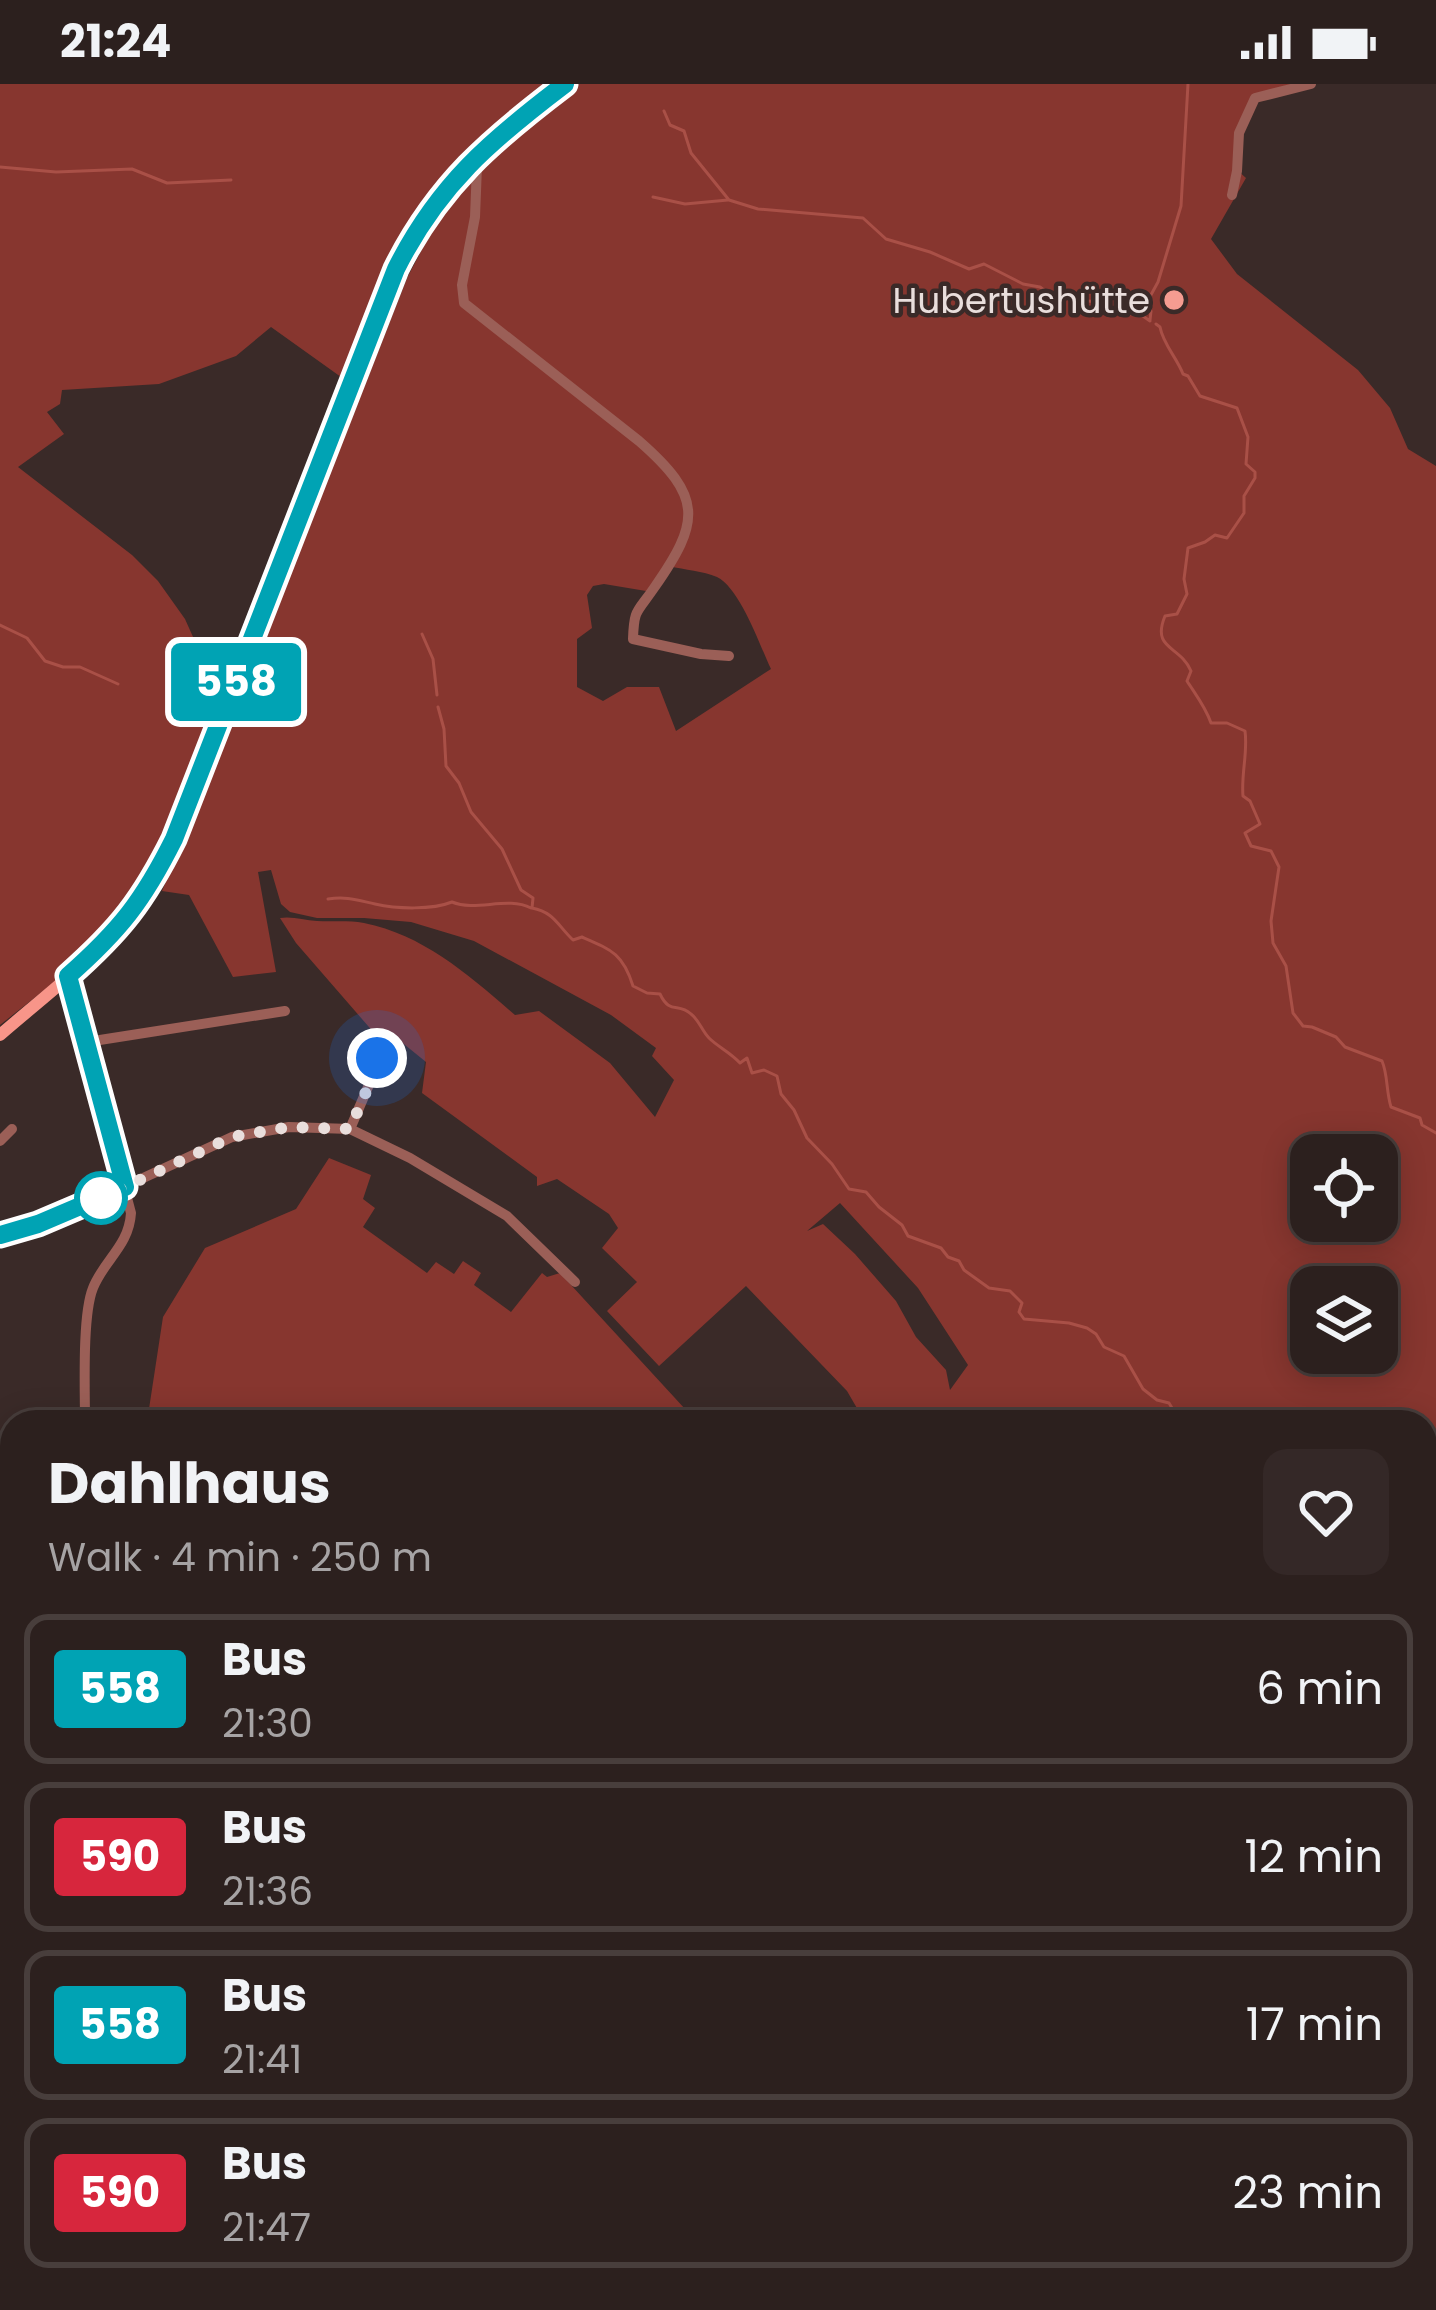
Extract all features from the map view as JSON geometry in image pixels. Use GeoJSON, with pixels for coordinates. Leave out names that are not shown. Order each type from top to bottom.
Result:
{"type":"FeatureCollection","features":[{"type":"Feature","properties":{"kind":"main road"},"geometry":{"type":"LineString","coordinates":[[0,1035],[106,942],[153,880],[174,839],[411,238],[473,159],[565,84]]}},
{"type":"Feature","properties":{"kind":"street"},"geometry":{"type":"LineString","coordinates":[[1232,195],[1239,133],[1256,98],[1311,84]]}},
{"type":"Feature","properties":{"kind":"street"},"geometry":{"type":"LineString","coordinates":[[473,159],[477,197],[462,285],[464,303],[653,454],[684,492],[687,533],[634,613],[633,639],[729,656]]}},
{"type":"Feature","properties":{"kind":"street"},"geometry":{"type":"LineString","coordinates":[[68,976],[131,1213],[130,1230],[93,1288],[88,1310],[85,1410]]}},
{"type":"Feature","properties":{"kind":"street"},"geometry":{"type":"LineString","coordinates":[[87,1042],[285,1011]]}},
{"type":"Feature","properties":{"kind":"street"},"geometry":{"type":"LineString","coordinates":[[350,1129],[377,1066],[370,1042]]}},
{"type":"Feature","properties":{"kind":"street"},"geometry":{"type":"LineString","coordinates":[[0,1235],[38,1224],[232,1137],[289,1127],[350,1129],[410,1158],[507,1216],[575,1282]]}},
{"type":"Feature","properties":{"kind":"street"},"geometry":{"type":"LineString","coordinates":[[0,1141],[12,1130]]}},
{"type":"Feature","properties":{"kind":"shaded area"},"geometry":{"type":"Polygon","coordinates":[[[0,84],[554,84],[439,185],[390,266],[341,377],[271,327],[236,356],[159,384],[62,390],[60,404],[47,412],[64,434],[18,467],[132,555],[158,581],[185,619],[223,704],[171,836],[131,907],[86,955],[0,1025],[0,84]]]}},
{"type":"Feature","properties":{"kind":"shaded area"},"geometry":{"type":"Polygon","coordinates":[[[579,84],[1296,84],[1256,98],[1246,113],[1237,170],[1246,178],[1211,239],[1237,274],[1358,370],[1390,408],[1408,449],[1436,466],[1436,1410],[858,1410],[847,1391],[746,1286],[659,1366],[607,1311],[637,1282],[602,1248],[618,1228],[609,1214],[557,1179],[537,1186],[537,1177],[422,1093],[426,1062],[389,1032],[375,1034],[280,918],[364,923],[426,947],[515,1015],[539,1011],[610,1063],[655,1117],[674,1080],[652,1056],[656,1048],[611,1015],[474,941],[411,922],[317,918],[290,912],[281,904],[271,870],[258,872],[276,972],[233,977],[189,895],[162,891],[407,278],[443,209],[481,163],[579,84]],[[669,566],[652,592],[593,586],[587,595],[592,628],[577,639],[577,687],[603,701],[627,687],[659,687],[676,731],[771,669],[734,593],[717,577],[669,566]],[[840,1203],[807,1231],[823,1224],[855,1254],[946,1370],[950,1390],[968,1365],[918,1288],[840,1203]]]}},
{"type":"Feature","properties":{"kind":"shaded area"},"geometry":{"type":"Polygon","coordinates":[[[329,1158],[371,1175],[363,1199],[375,1208],[363,1227],[427,1273],[436,1262],[454,1274],[463,1261],[481,1273],[474,1285],[511,1312],[542,1273],[547,1277],[560,1273],[686,1410],[149,1410],[163,1317],[205,1248],[296,1209],[329,1158]]]}},
{"type":"Feature","properties":{"kind":"waterway"},"geometry":{"type":"LineString","coordinates":[[1150,320],[1146,304],[1158,282],[1181,206],[1188,84]]}},
{"type":"Feature","properties":{"kind":"waterway"},"geometry":{"type":"LineString","coordinates":[[664,111],[670,125],[684,131],[691,153],[729,200],[758,209],[863,218],[886,239],[969,269],[984,264],[1053,297],[1097,302],[1103,311],[1137,312],[1150,321]]}},
{"type":"Feature","properties":{"kind":"waterway"},"geometry":{"type":"LineString","coordinates":[[0,167],[56,172],[132,169],[167,183],[231,180]]}},
{"type":"Feature","properties":{"kind":"waterway"},"geometry":{"type":"LineString","coordinates":[[653,197],[685,204],[728,200]]}},
{"type":"Feature","properties":{"kind":"waterway"},"geometry":{"type":"LineString","coordinates":[[1156,324],[1200,396],[1237,408],[1248,437],[1246,464],[1255,472],[1244,496],[1244,513],[1227,538],[1215,535],[1188,548],[1187,594],[1177,614],[1165,616],[1164,641],[1191,671],[1187,681],[1211,723],[1227,723],[1245,731],[1243,796],[1260,824],[1245,833],[1251,846],[1271,851],[1279,867],[1271,921],[1273,943],[1286,966],[1293,1013],[1303,1026],[1382,1061],[1391,1107],[1420,1118],[1422,1125],[1436,1133]]}},
{"type":"Feature","properties":{"kind":"waterway"},"geometry":{"type":"LineString","coordinates":[[0,625],[27,638],[45,661],[80,667],[118,684]]}},
{"type":"Feature","properties":{"kind":"waterway"},"geometry":{"type":"LineString","coordinates":[[422,634],[433,659],[437,695]]}},
{"type":"Feature","properties":{"kind":"waterway"},"geometry":{"type":"LineString","coordinates":[[438,707],[446,766],[471,812],[502,849],[521,890],[533,898],[532,908],[551,916],[573,940],[582,937],[615,954],[633,986],[660,994],[667,1004],[686,1011],[740,1063],[747,1058],[752,1073],[764,1070],[777,1076],[781,1094],[807,1138],[849,1189],[866,1192],[908,1236],[941,1248],[989,1288],[1010,1291],[1022,1303],[1019,1312],[1024,1319],[1087,1328],[1104,1347],[1124,1356],[1143,1389],[1173,1410]]}},
{"type":"Feature","properties":{"kind":"waterway"},"geometry":{"type":"LineString","coordinates":[[328,899],[404,908],[452,902],[531,908]]}},
{"type":"Feature","properties":{"kind":"bus line","name":"558"},"geometry":{"type":"LineString","coordinates":[[0,1235],[125,1187],[68,976],[131,914],[174,839],[411,238],[473,159],[565,84]]}},
{"type":"Feature","properties":{"kind":"place","name":"Hubertushütte"},"geometry":{"type":"Point","coordinates":[1174,300]}},
{"type":"Feature","properties":{"kind":"route"},"geometry":{"type":"LineString","coordinates":[[101,1198],[232,1137],[289,1127],[350,1129],[377,1058]]}}]}
